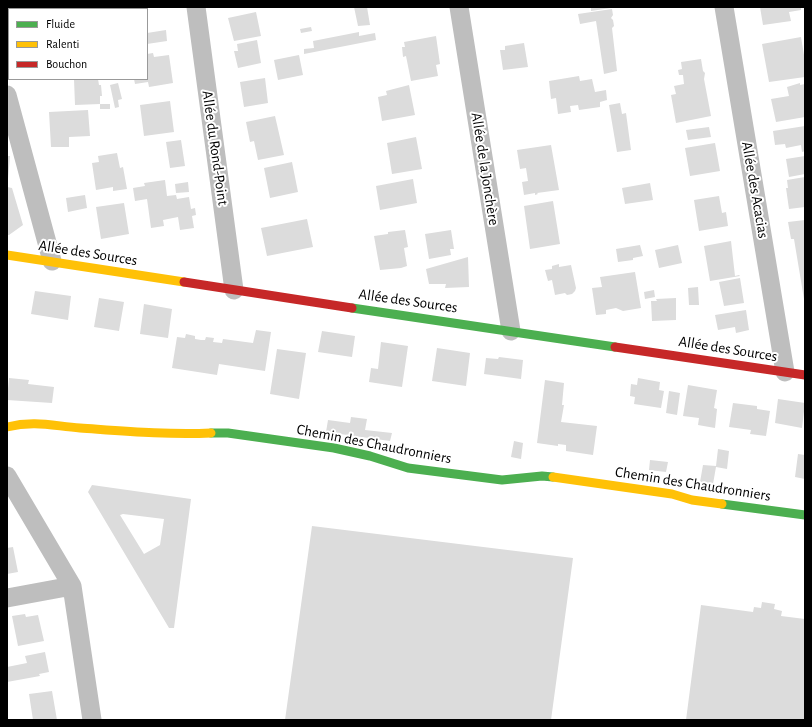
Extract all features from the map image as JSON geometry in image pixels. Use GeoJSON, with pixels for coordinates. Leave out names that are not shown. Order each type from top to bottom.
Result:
{"type":"FeatureCollection","features":[{"type":"Feature","properties":{"kind":"street","name":"Allée du Rond-Point"},"geometry":{"type":"LineString","coordinates":[[196,7],[234,290]]}},
{"type":"Feature","properties":{"kind":"street","name":"Allée de la Jonchère"},"geometry":{"type":"LineString","coordinates":[[459,7],[511,331]]}},
{"type":"Feature","properties":{"kind":"street","name":"Allée des Acacias"},"geometry":{"type":"LineString","coordinates":[[724,7],[786,372]]}},
{"type":"Feature","properties":{"kind":"street"},"geometry":{"type":"LineString","coordinates":[[7,95],[52,261]]}},
{"type":"Feature","properties":{"kind":"street","name":"Allée des Sources"},"geometry":{"type":"LineString","coordinates":[[7,255],[805,375]]}},
{"type":"Feature","properties":{"kind":"street","name":"Chemin des Chaudronniers"},"geometry":{"type":"LineString","coordinates":[[7,427],[40,423],[60,424],[70,427],[154,433],[228,433],[334,448],[370,456],[408,468],[502,480],[542,476],[672,494],[692,500],[805,515]]}},
{"type":"Feature","properties":{"kind":"street"},"geometry":{"type":"LineString","coordinates":[[7,476],[72,586],[92,720]]}},
{"type":"Feature","properties":{"kind":"street"},"geometry":{"type":"LineString","coordinates":[[7,598],[72,586]]}},
{"type":"Feature","properties":{"kind":"building"},"geometry":{"type":"Polygon","coordinates":[[[17,7],[44,7],[44,8],[17,7]]]}},
{"type":"Feature","properties":{"kind":"building"},"geometry":{"type":"Polygon","coordinates":[[[87,7],[102,7],[102,8],[87,7]]]}},
{"type":"Feature","properties":{"kind":"building"},"geometry":{"type":"Polygon","coordinates":[[[354,7],[367,7],[370,25],[358,26],[354,7]]]}},
{"type":"Feature","properties":{"kind":"building"},"geometry":{"type":"Polygon","coordinates":[[[591,7],[611,7],[611,8],[591,11],[591,7]]]}},
{"type":"Feature","properties":{"kind":"building"},"geometry":{"type":"Polygon","coordinates":[[[760,7],[801,7],[801,10],[789,12],[791,21],[763,25],[760,7]]]}},
{"type":"Feature","properties":{"kind":"building"},"geometry":{"type":"Polygon","coordinates":[[[612,9],[613,15],[611,18],[614,26],[612,28],[617,71],[604,74],[596,21],[580,24],[578,14],[612,9]]]}},
{"type":"Feature","properties":{"kind":"building"},"geometry":{"type":"Polygon","coordinates":[[[256,12],[261,36],[234,41],[228,18],[256,12]]]}},
{"type":"Feature","properties":{"kind":"building"},"geometry":{"type":"Polygon","coordinates":[[[311,27],[312,31],[301,33],[300,29],[311,27]]]}},
{"type":"Feature","properties":{"kind":"building"},"geometry":{"type":"Polygon","coordinates":[[[166,30],[167,41],[148,44],[148,33],[166,30]]]}},
{"type":"Feature","properties":{"kind":"building"},"geometry":{"type":"Polygon","coordinates":[[[359,32],[359,36],[375,33],[376,40],[304,54],[304,49],[314,48],[313,41],[359,32]]]}},
{"type":"Feature","properties":{"kind":"building"},"geometry":{"type":"Polygon","coordinates":[[[436,36],[440,64],[436,65],[438,76],[411,81],[406,56],[403,57],[402,47],[405,47],[404,42],[436,36]]]}},
{"type":"Feature","properties":{"kind":"building"},"geometry":{"type":"Polygon","coordinates":[[[801,37],[805,61],[805,77],[769,82],[762,44],[801,37]]]}},
{"type":"Feature","properties":{"kind":"building"},"geometry":{"type":"Polygon","coordinates":[[[257,40],[261,63],[238,68],[234,51],[238,51],[237,44],[257,40]]]}},
{"type":"Feature","properties":{"kind":"building"},"geometry":{"type":"Polygon","coordinates":[[[524,43],[528,67],[503,70],[500,50],[505,50],[505,46],[524,43]]]}},
{"type":"Feature","properties":{"kind":"building"},"geometry":{"type":"Polygon","coordinates":[[[153,53],[154,57],[169,55],[173,83],[149,87],[148,82],[135,84],[134,80],[148,80],[148,54],[153,53]]]}},
{"type":"Feature","properties":{"kind":"building"},"geometry":{"type":"Polygon","coordinates":[[[299,55],[303,75],[278,80],[274,60],[299,55]]]}},
{"type":"Feature","properties":{"kind":"building"},"geometry":{"type":"Polygon","coordinates":[[[701,59],[703,71],[705,73],[704,79],[711,116],[676,123],[671,95],[676,94],[674,86],[684,84],[683,75],[679,75],[678,70],[682,69],[681,62],[701,59]]]}},
{"type":"Feature","properties":{"kind":"building"},"geometry":{"type":"Polygon","coordinates":[[[579,76],[580,81],[592,79],[595,92],[606,90],[607,100],[600,102],[600,107],[579,110],[578,105],[570,106],[571,112],[558,114],[556,98],[551,99],[549,81],[579,76]]]}},
{"type":"Feature","properties":{"kind":"building"},"geometry":{"type":"Polygon","coordinates":[[[265,78],[268,103],[244,107],[240,82],[265,78]]]}},
{"type":"Feature","properties":{"kind":"building"},"geometry":{"type":"Polygon","coordinates":[[[74,80],[98,80],[99,85],[101,85],[102,96],[100,96],[100,104],[75,105],[74,80]]]}},
{"type":"Feature","properties":{"kind":"building"},"geometry":{"type":"Polygon","coordinates":[[[118,83],[122,99],[118,100],[119,107],[115,108],[110,85],[118,83]]]}},
{"type":"Feature","properties":{"kind":"building"},"geometry":{"type":"Polygon","coordinates":[[[800,83],[800,85],[805,84],[805,117],[776,122],[771,99],[789,96],[787,87],[800,83]]]}},
{"type":"Feature","properties":{"kind":"building"},"geometry":{"type":"Polygon","coordinates":[[[409,85],[415,115],[382,121],[378,97],[387,95],[386,91],[409,85]]]}},
{"type":"Feature","properties":{"kind":"building"},"geometry":{"type":"Polygon","coordinates":[[[170,101],[174,132],[144,136],[140,105],[170,101]]]}},
{"type":"Feature","properties":{"kind":"building"},"geometry":{"type":"Polygon","coordinates":[[[620,103],[622,114],[626,113],[631,150],[617,152],[609,105],[620,103]]]}},
{"type":"Feature","properties":{"kind":"building"},"geometry":{"type":"Polygon","coordinates":[[[100,104],[110,104],[110,109],[100,109],[100,104]]]}},
{"type":"Feature","properties":{"kind":"building"},"geometry":{"type":"Polygon","coordinates":[[[88,110],[90,136],[69,137],[69,147],[51,147],[49,112],[88,110]]]}},
{"type":"Feature","properties":{"kind":"building"},"geometry":{"type":"Polygon","coordinates":[[[275,116],[284,155],[258,160],[254,141],[250,142],[246,122],[275,116]]]}},
{"type":"Feature","properties":{"kind":"building"},"geometry":{"type":"Polygon","coordinates":[[[805,126],[805,151],[802,152],[801,145],[786,148],[785,144],[775,145],[773,131],[805,126]]]}},
{"type":"Feature","properties":{"kind":"building"},"geometry":{"type":"Polygon","coordinates":[[[709,127],[711,137],[688,140],[686,130],[709,127]]]}},
{"type":"Feature","properties":{"kind":"building"},"geometry":{"type":"Polygon","coordinates":[[[416,137],[422,169],[392,174],[387,143],[416,137]]]}},
{"type":"Feature","properties":{"kind":"building"},"geometry":{"type":"Polygon","coordinates":[[[181,140],[185,166],[170,168],[166,142],[181,140]]]}},
{"type":"Feature","properties":{"kind":"building"},"geometry":{"type":"Polygon","coordinates":[[[715,143],[720,171],[690,176],[685,148],[715,143]]]}},
{"type":"Feature","properties":{"kind":"building"},"geometry":{"type":"Polygon","coordinates":[[[551,145],[559,190],[537,193],[538,194],[535,195],[535,193],[524,195],[522,182],[528,181],[526,168],[520,169],[517,150],[551,145]]]}},
{"type":"Feature","properties":{"kind":"building"},"geometry":{"type":"Polygon","coordinates":[[[117,153],[120,168],[123,167],[127,189],[113,191],[113,187],[96,190],[92,163],[99,162],[98,156],[117,153]]]}},
{"type":"Feature","properties":{"kind":"building"},"geometry":{"type":"Polygon","coordinates":[[[7,156],[10,156],[8,179],[7,179],[7,156]]]}},
{"type":"Feature","properties":{"kind":"building"},"geometry":{"type":"Polygon","coordinates":[[[805,156],[805,174],[789,177],[786,159],[805,156]]]}},
{"type":"Feature","properties":{"kind":"building"},"geometry":{"type":"Polygon","coordinates":[[[292,162],[298,192],[270,198],[264,168],[292,162]]]}},
{"type":"Feature","properties":{"kind":"building"},"geometry":{"type":"Polygon","coordinates":[[[805,177],[805,207],[789,209],[786,188],[788,188],[787,180],[805,177]]]}},
{"type":"Feature","properties":{"kind":"building"},"geometry":{"type":"Polygon","coordinates":[[[413,179],[417,203],[380,210],[376,186],[413,179]]]}},
{"type":"Feature","properties":{"kind":"building"},"geometry":{"type":"Polygon","coordinates":[[[165,180],[167,196],[176,195],[177,199],[189,197],[191,209],[195,208],[196,215],[192,216],[194,228],[180,230],[178,217],[163,220],[164,226],[151,228],[147,199],[135,201],[133,188],[145,186],[144,183],[165,180]]]}},
{"type":"Feature","properties":{"kind":"building"},"geometry":{"type":"Polygon","coordinates":[[[188,182],[189,192],[176,193],[175,184],[188,182]]]}},
{"type":"Feature","properties":{"kind":"building"},"geometry":{"type":"Polygon","coordinates":[[[650,183],[653,200],[625,204],[622,188],[650,183]]]}},
{"type":"Feature","properties":{"kind":"building"},"geometry":{"type":"Polygon","coordinates":[[[7,187],[12,188],[23,225],[9,235],[7,235],[7,187]]]}},
{"type":"Feature","properties":{"kind":"building"},"geometry":{"type":"Polygon","coordinates":[[[85,195],[87,208],[68,212],[66,198],[85,195]]]}},
{"type":"Feature","properties":{"kind":"building"},"geometry":{"type":"Polygon","coordinates":[[[719,196],[722,213],[726,212],[728,226],[699,231],[694,200],[719,196]]]}},
{"type":"Feature","properties":{"kind":"building"},"geometry":{"type":"Polygon","coordinates":[[[553,201],[560,244],[530,249],[524,206],[553,201]]]}},
{"type":"Feature","properties":{"kind":"building"},"geometry":{"type":"Polygon","coordinates":[[[124,203],[129,234],[101,239],[96,207],[124,203]]]}},
{"type":"Feature","properties":{"kind":"building"},"geometry":{"type":"Polygon","coordinates":[[[307,219],[313,247],[267,256],[261,228],[307,219]]]}},
{"type":"Feature","properties":{"kind":"building"},"geometry":{"type":"Polygon","coordinates":[[[805,220],[804,299],[794,239],[791,239],[788,222],[805,220]]]}},
{"type":"Feature","properties":{"kind":"building"},"geometry":{"type":"Polygon","coordinates":[[[405,230],[408,247],[404,248],[407,266],[380,270],[374,236],[388,234],[388,232],[405,230]]]}},
{"type":"Feature","properties":{"kind":"building"},"geometry":{"type":"Polygon","coordinates":[[[451,230],[454,249],[450,249],[451,255],[429,259],[425,234],[451,230]]]}},
{"type":"Feature","properties":{"kind":"building"},"geometry":{"type":"Polygon","coordinates":[[[731,241],[735,276],[740,276],[710,281],[704,246],[731,241]]]}},
{"type":"Feature","properties":{"kind":"building"},"geometry":{"type":"Polygon","coordinates":[[[640,245],[643,256],[633,258],[633,260],[618,262],[616,249],[640,245]]]}},
{"type":"Feature","properties":{"kind":"building"},"geometry":{"type":"Polygon","coordinates":[[[678,245],[682,263],[659,268],[655,250],[678,245]]]}},
{"type":"Feature","properties":{"kind":"building"},"geometry":{"type":"Polygon","coordinates":[[[468,257],[469,287],[445,288],[446,284],[429,284],[426,269],[468,257]]]}},
{"type":"Feature","properties":{"kind":"building"},"geometry":{"type":"Polygon","coordinates":[[[559,264],[559,267],[571,265],[576,288],[572,294],[567,295],[565,293],[555,295],[552,280],[548,281],[545,270],[552,269],[552,266],[559,264]]]}},
{"type":"Feature","properties":{"kind":"building"},"geometry":{"type":"Polygon","coordinates":[[[635,272],[641,308],[623,311],[616,308],[606,310],[606,314],[596,315],[592,288],[602,287],[600,277],[635,272]]]}},
{"type":"Feature","properties":{"kind":"building"},"geometry":{"type":"Polygon","coordinates":[[[740,278],[744,303],[724,306],[719,282],[740,278]]]}},
{"type":"Feature","properties":{"kind":"building"},"geometry":{"type":"Polygon","coordinates":[[[698,287],[699,305],[689,305],[688,288],[698,287]]]}},
{"type":"Feature","properties":{"kind":"building"},"geometry":{"type":"Polygon","coordinates":[[[654,290],[655,297],[645,299],[644,292],[654,290]]]}},
{"type":"Feature","properties":{"kind":"building"},"geometry":{"type":"Polygon","coordinates":[[[35,291],[71,296],[68,320],[31,314],[35,291]]]}},
{"type":"Feature","properties":{"kind":"building"},"geometry":{"type":"Polygon","coordinates":[[[99,298],[124,302],[119,331],[94,327],[99,298]]]}},
{"type":"Feature","properties":{"kind":"building"},"geometry":{"type":"Polygon","coordinates":[[[676,298],[676,320],[652,321],[651,301],[657,301],[656,299],[676,298]]]}},
{"type":"Feature","properties":{"kind":"building"},"geometry":{"type":"Polygon","coordinates":[[[144,304],[172,309],[168,338],[140,334],[144,304]]]}},
{"type":"Feature","properties":{"kind":"building"},"geometry":{"type":"Polygon","coordinates":[[[746,310],[749,330],[736,333],[735,327],[718,330],[715,315],[746,310]]]}},
{"type":"Feature","properties":{"kind":"building"},"geometry":{"type":"Polygon","coordinates":[[[256,330],[271,332],[265,371],[219,364],[217,375],[172,368],[177,337],[185,338],[186,334],[195,336],[195,339],[201,340],[205,340],[206,337],[214,338],[213,342],[222,343],[223,339],[253,343],[256,330]]]}},
{"type":"Feature","properties":{"kind":"building"},"geometry":{"type":"Polygon","coordinates":[[[322,331],[355,336],[352,357],[318,352],[322,331]]]}},
{"type":"Feature","properties":{"kind":"building"},"geometry":{"type":"Polygon","coordinates":[[[381,342],[408,346],[402,387],[369,382],[371,368],[378,369],[381,342]]]}},
{"type":"Feature","properties":{"kind":"building"},"geometry":{"type":"Polygon","coordinates":[[[437,348],[470,353],[466,386],[432,381],[437,348]]]}},
{"type":"Feature","properties":{"kind":"building"},"geometry":{"type":"Polygon","coordinates":[[[277,349],[306,353],[299,399],[270,394],[277,349]]]}},
{"type":"Feature","properties":{"kind":"building"},"geometry":{"type":"Polygon","coordinates":[[[499,357],[523,360],[521,379],[484,374],[486,358],[498,359],[499,357]]]}},
{"type":"Feature","properties":{"kind":"building"},"geometry":{"type":"Polygon","coordinates":[[[9,378],[29,380],[28,384],[54,387],[52,403],[7,400],[9,378]]]}},
{"type":"Feature","properties":{"kind":"building"},"geometry":{"type":"Polygon","coordinates":[[[638,378],[660,382],[659,390],[664,391],[661,408],[634,404],[635,397],[630,396],[631,384],[637,385],[638,378]]]}},
{"type":"Feature","properties":{"kind":"building"},"geometry":{"type":"Polygon","coordinates":[[[545,380],[564,383],[562,405],[564,405],[561,422],[597,426],[593,455],[566,451],[566,445],[558,444],[558,446],[537,443],[545,380]]]}},
{"type":"Feature","properties":{"kind":"building"},"geometry":{"type":"Polygon","coordinates":[[[688,385],[717,390],[714,408],[717,409],[715,428],[698,425],[699,418],[683,416],[688,385]]]}},
{"type":"Feature","properties":{"kind":"building"},"geometry":{"type":"Polygon","coordinates":[[[669,391],[680,393],[677,415],[666,413],[669,391]]]}},
{"type":"Feature","properties":{"kind":"building"},"geometry":{"type":"Polygon","coordinates":[[[778,399],[805,403],[802,428],[775,423],[778,399]]]}},
{"type":"Feature","properties":{"kind":"building"},"geometry":{"type":"Polygon","coordinates":[[[733,403],[757,406],[757,409],[770,411],[766,436],[750,434],[751,430],[729,427],[733,403]]]}},
{"type":"Feature","properties":{"kind":"building"},"geometry":{"type":"Polygon","coordinates":[[[351,417],[367,419],[365,430],[392,433],[390,441],[326,432],[328,420],[350,423],[351,417]]]}},
{"type":"Feature","properties":{"kind":"building"},"geometry":{"type":"Polygon","coordinates":[[[514,441],[523,443],[521,459],[511,457],[514,441]]]}},
{"type":"Feature","properties":{"kind":"building"},"geometry":{"type":"Polygon","coordinates":[[[718,449],[729,451],[727,469],[716,467],[713,484],[700,482],[703,465],[716,466],[718,449]]]}},
{"type":"Feature","properties":{"kind":"building"},"geometry":{"type":"Polygon","coordinates":[[[798,454],[805,455],[805,479],[795,477],[798,454]]]}},
{"type":"Feature","properties":{"kind":"building"},"geometry":{"type":"Polygon","coordinates":[[[650,460],[668,462],[666,472],[649,470],[650,460]]]}},
{"type":"Feature","properties":{"kind":"building"},"geometry":{"type":"Polygon","coordinates":[[[92,485],[191,499],[174,628],[169,628],[88,492],[92,485]],[[123,514],[120,515],[144,554],[160,545],[164,519],[123,514]]]}},
{"type":"Feature","properties":{"kind":"building"},"geometry":{"type":"Polygon","coordinates":[[[312,526],[573,558],[551,720],[285,720],[312,526]]]}},
{"type":"Feature","properties":{"kind":"building"},"geometry":{"type":"Polygon","coordinates":[[[13,547],[18,572],[7,574],[7,548],[13,547]]]}},
{"type":"Feature","properties":{"kind":"building"},"geometry":{"type":"Polygon","coordinates":[[[762,602],[775,604],[774,609],[782,611],[781,616],[805,619],[805,720],[686,720],[701,605],[753,612],[754,607],[761,608],[762,602]]]}},
{"type":"Feature","properties":{"kind":"building"},"geometry":{"type":"Polygon","coordinates":[[[25,614],[26,617],[38,615],[44,641],[18,646],[12,616],[25,614]]]}},
{"type":"Feature","properties":{"kind":"building"},"geometry":{"type":"Polygon","coordinates":[[[45,652],[49,672],[39,674],[40,676],[7,682],[7,667],[27,663],[25,656],[45,652]]]}},
{"type":"Feature","properties":{"kind":"building"},"geometry":{"type":"Polygon","coordinates":[[[52,691],[57,720],[33,720],[29,694],[52,691]]]}},
{"type":"Feature","properties":{"kind":"traffic: fast"},"geometry":{"type":"LineString","coordinates":[[352,308],[615,347]]}},
{"type":"Feature","properties":{"kind":"traffic: fast"},"geometry":{"type":"LineString","coordinates":[[211,433],[228,433],[334,448],[370,456],[408,468],[502,480],[542,476],[553,477]]}},
{"type":"Feature","properties":{"kind":"traffic: fast"},"geometry":{"type":"LineString","coordinates":[[722,504],[805,515]]}},
{"type":"Feature","properties":{"kind":"traffic: slow"},"geometry":{"type":"LineString","coordinates":[[7,255],[184,282]]}},
{"type":"Feature","properties":{"kind":"traffic: slow"},"geometry":{"type":"LineString","coordinates":[[7,427],[26,424],[44,424],[145,432],[211,433]]}},
{"type":"Feature","properties":{"kind":"traffic: slow"},"geometry":{"type":"LineString","coordinates":[[553,477],[672,494],[692,500],[722,504]]}},
{"type":"Feature","properties":{"kind":"traffic: jam"},"geometry":{"type":"LineString","coordinates":[[184,282],[352,308]]}},
{"type":"Feature","properties":{"kind":"traffic: jam"},"geometry":{"type":"LineString","coordinates":[[615,347],[805,375]]}}]}
